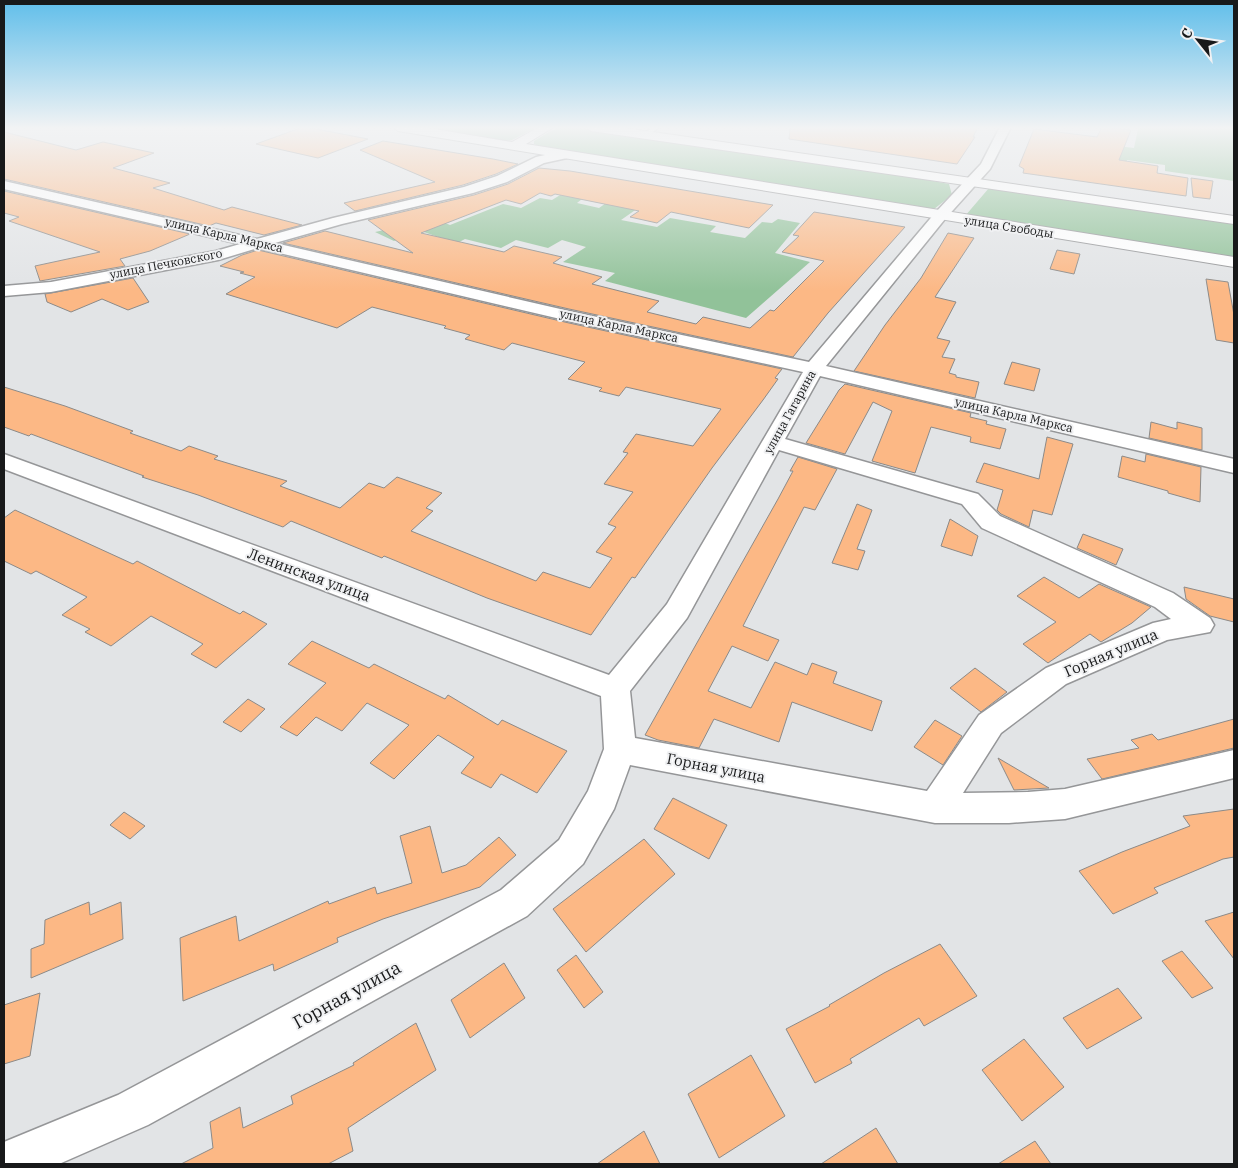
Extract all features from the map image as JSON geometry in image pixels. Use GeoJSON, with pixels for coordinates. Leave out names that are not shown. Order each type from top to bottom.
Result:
{"type":"FeatureCollection","features":[{"type":"Feature","properties":{"kind":"main road","name":"улица Свободы"},"geometry":{"type":"LineString","coordinates":[[727,182],[1234,262]]}},
{"type":"Feature","properties":{"kind":"main road"},"geometry":{"type":"LineString","coordinates":[[963,182],[1234,220]]}},
{"type":"Feature","properties":{"kind":"street","name":"улица Печковского"},"geometry":{"type":"LineString","coordinates":[[4,291],[71,283],[218,255],[338,221],[468,190],[494,182]]}},
{"type":"Feature","properties":{"kind":"street","name":"улица Гагарина"},"geometry":{"type":"LineString","coordinates":[[614,689],[677,611],[814,369],[940,216],[972,183]]}},
{"type":"Feature","properties":{"kind":"street","name":"улица Карла Маркса"},"geometry":{"type":"LineString","coordinates":[[4,185],[569,316],[814,369],[1234,466]]}},
{"type":"Feature","properties":{"kind":"street","name":"Горная улица"},"geometry":{"type":"LineString","coordinates":[[620,749],[702,766],[935,808],[990,724],[1056,676],[1163,630],[1200,625],[1164,600],[990,522],[970,498],[774,442]]}},
{"type":"Feature","properties":{"kind":"street","name":"Ленинская улица"},"geometry":{"type":"LineString","coordinates":[[4,461],[614,689]]}},
{"type":"Feature","properties":{"kind":"street","name":"Горная улица"},"geometry":{"type":"LineString","coordinates":[[6,1164],[133,1110],[514,903],[571,852],[602,798],[620,749],[614,689]]}},
{"type":"Feature","properties":{"kind":"street"},"geometry":{"type":"LineString","coordinates":[[935,808],[1035,808],[1082,801],[1191,772],[1234,764]]}},
{"type":"Feature","properties":{"kind":"green space"},"geometry":{"type":"Polygon","coordinates":[[[523,182],[558,182],[588,187],[572,197],[582,199],[577,203],[599,208],[609,201],[641,206],[621,220],[657,227],[670,218],[716,226],[710,232],[745,238],[762,222],[772,223],[778,219],[800,223],[775,253],[810,262],[746,318],[605,281],[615,273],[563,262],[586,247],[562,240],[548,248],[516,240],[501,248],[465,239],[446,249],[435,246],[444,239],[421,231],[394,241],[375,232],[435,219],[450,225],[503,204],[521,208],[540,198],[552,200],[570,189],[553,185],[539,191],[515,185],[523,182]]]}},
{"type":"Feature","properties":{"kind":"green space"},"geometry":{"type":"Polygon","coordinates":[[[758,182],[936,182],[949,184],[952,195],[934,209],[758,182]]]}},
{"type":"Feature","properties":{"kind":"green space"},"geometry":{"type":"Polygon","coordinates":[[[989,188],[1234,223],[1234,257],[965,216],[989,188]]]}},
{"type":"Feature","properties":{"kind":"building"},"geometry":{"type":"Polygon","coordinates":[[[15,182],[164,182],[170,183],[153,188],[224,210],[232,207],[302,225],[264,235],[216,223],[209,226],[15,182]]]}},
{"type":"Feature","properties":{"kind":"building"},"geometry":{"type":"Polygon","coordinates":[[[435,182],[473,182],[355,211],[344,203],[435,182]]]}},
{"type":"Feature","properties":{"kind":"building"},"geometry":{"type":"Polygon","coordinates":[[[513,182],[633,182],[773,205],[749,228],[671,212],[657,223],[630,217],[639,211],[555,194],[551,196],[540,193],[521,204],[506,200],[421,233],[504,252],[514,246],[562,257],[553,263],[602,277],[592,284],[659,301],[647,312],[696,324],[703,317],[750,328],[770,310],[774,311],[824,261],[782,252],[799,236],[793,235],[814,212],[905,227],[828,313],[793,357],[569,309],[283,243],[325,231],[413,253],[368,220],[474,195],[513,182]]]}},
{"type":"Feature","properties":{"kind":"building"},"geometry":{"type":"Polygon","coordinates":[[[1083,182],[1188,182],[1186,196],[1083,182]]]}},
{"type":"Feature","properties":{"kind":"building"},"geometry":{"type":"Polygon","coordinates":[[[1191,182],[1213,182],[1210,199],[1193,197],[1191,182]]]}},
{"type":"Feature","properties":{"kind":"building"},"geometry":{"type":"Polygon","coordinates":[[[4,191],[190,234],[150,251],[120,259],[125,266],[40,281],[35,266],[100,252],[9,221],[19,217],[4,213],[4,191]]]}},
{"type":"Feature","properties":{"kind":"building"},"geometry":{"type":"Polygon","coordinates":[[[948,233],[974,238],[935,297],[956,302],[937,338],[950,341],[942,357],[955,359],[949,373],[956,375],[956,377],[979,382],[975,398],[854,371],[885,325],[921,278],[948,233]]]}},
{"type":"Feature","properties":{"kind":"building"},"geometry":{"type":"Polygon","coordinates":[[[258,250],[569,323],[782,369],[775,378],[778,379],[763,400],[712,468],[635,578],[632,577],[591,635],[487,598],[291,521],[283,527],[198,495],[142,477],[144,476],[31,434],[29,436],[4,427],[4,387],[65,406],[133,431],[130,433],[181,451],[189,446],[218,456],[214,459],[287,481],[280,486],[340,508],[369,483],[384,488],[397,477],[442,493],[426,508],[433,511],[411,531],[536,581],[543,572],[590,588],[612,558],[596,552],[616,527],[608,524],[633,492],[604,484],[628,453],[623,452],[636,434],[693,446],[721,409],[626,387],[619,396],[599,391],[602,388],[568,379],[585,362],[512,343],[504,350],[465,339],[470,335],[444,328],[446,326],[372,307],[337,328],[226,294],[255,277],[220,266],[242,255],[258,250]]]}},
{"type":"Feature","properties":{"kind":"building"},"geometry":{"type":"Polygon","coordinates":[[[1057,250],[1080,254],[1074,274],[1050,269],[1057,250]]]}},
{"type":"Feature","properties":{"kind":"building"},"geometry":{"type":"Polygon","coordinates":[[[133,278],[149,302],[128,310],[102,299],[71,312],[47,302],[45,294],[133,278]]]}},
{"type":"Feature","properties":{"kind":"building"},"geometry":{"type":"Polygon","coordinates":[[[1206,279],[1228,282],[1234,315],[1234,343],[1216,340],[1206,279]]]}},
{"type":"Feature","properties":{"kind":"building"},"geometry":{"type":"Polygon","coordinates":[[[1012,362],[1040,369],[1034,391],[1004,384],[1012,362]]]}},
{"type":"Feature","properties":{"kind":"building"},"geometry":{"type":"Polygon","coordinates":[[[845,384],[971,413],[970,417],[987,421],[986,424],[1006,429],[1000,449],[970,442],[971,437],[931,427],[915,473],[872,461],[892,411],[873,402],[845,454],[806,443],[839,390],[845,384]]]}},
{"type":"Feature","properties":{"kind":"building"},"geometry":{"type":"Polygon","coordinates":[[[1151,422],[1177,429],[1177,422],[1202,428],[1202,450],[1149,438],[1151,422]]]}},
{"type":"Feature","properties":{"kind":"building"},"geometry":{"type":"Polygon","coordinates":[[[1047,437],[1073,444],[1052,515],[1033,510],[1029,527],[1001,514],[997,510],[1003,490],[976,482],[984,463],[1039,479],[1047,437]]]}},
{"type":"Feature","properties":{"kind":"building"},"geometry":{"type":"Polygon","coordinates":[[[1146,454],[1201,467],[1200,502],[1118,477],[1122,456],[1145,462],[1146,454]]]}},
{"type":"Feature","properties":{"kind":"building"},"geometry":{"type":"Polygon","coordinates":[[[798,457],[837,469],[815,510],[804,507],[743,626],[779,640],[768,661],[732,646],[708,691],[751,708],[775,662],[807,675],[812,663],[837,672],[833,683],[882,701],[872,731],[792,702],[779,742],[714,719],[699,748],[658,740],[645,735],[778,499],[793,471],[790,471],[798,457]]]}},
{"type":"Feature","properties":{"kind":"building"},"geometry":{"type":"Polygon","coordinates":[[[857,504],[872,510],[857,549],[865,551],[858,570],[832,563],[857,504]]]}},
{"type":"Feature","properties":{"kind":"building"},"geometry":{"type":"Polygon","coordinates":[[[15,510],[133,564],[137,561],[240,614],[243,611],[267,624],[216,668],[191,654],[203,644],[151,616],[111,646],[85,632],[90,629],[62,615],[87,597],[36,571],[31,574],[4,561],[4,518],[15,510]]]}},
{"type":"Feature","properties":{"kind":"building"},"geometry":{"type":"Polygon","coordinates":[[[950,519],[978,536],[972,556],[941,546],[950,519]]]}},
{"type":"Feature","properties":{"kind":"building"},"geometry":{"type":"Polygon","coordinates":[[[1083,534],[1123,549],[1116,565],[1077,548],[1083,534]]]}},
{"type":"Feature","properties":{"kind":"building"},"geometry":{"type":"Polygon","coordinates":[[[1044,577],[1079,598],[1099,584],[1151,607],[1132,623],[1101,642],[1090,634],[1048,663],[1023,644],[1056,622],[1017,596],[1044,577]]]}},
{"type":"Feature","properties":{"kind":"building"},"geometry":{"type":"Polygon","coordinates":[[[1184,587],[1234,599],[1234,622],[1210,616],[1186,599],[1184,587]]]}},
{"type":"Feature","properties":{"kind":"building"},"geometry":{"type":"Polygon","coordinates":[[[312,641],[369,668],[374,664],[445,699],[448,695],[498,725],[502,720],[567,751],[537,793],[501,774],[491,788],[461,773],[474,757],[438,735],[394,779],[370,763],[409,725],[367,703],[342,731],[316,717],[297,736],[280,727],[326,683],[288,664],[312,641]]]}},
{"type":"Feature","properties":{"kind":"building"},"geometry":{"type":"Polygon","coordinates":[[[975,668],[1007,692],[981,712],[950,688],[975,668]]]}},
{"type":"Feature","properties":{"kind":"building"},"geometry":{"type":"Polygon","coordinates":[[[248,699],[265,709],[241,732],[223,722],[248,699]]]}},
{"type":"Feature","properties":{"kind":"building"},"geometry":{"type":"Polygon","coordinates":[[[1234,719],[1234,748],[1102,779],[1087,759],[1139,748],[1131,740],[1152,734],[1158,740],[1234,719]]]}},
{"type":"Feature","properties":{"kind":"building"},"geometry":{"type":"Polygon","coordinates":[[[935,720],[962,736],[943,765],[914,747],[935,720]]]}},
{"type":"Feature","properties":{"kind":"building"},"geometry":{"type":"Polygon","coordinates":[[[998,758],[1049,788],[1014,790],[998,758]]]}},
{"type":"Feature","properties":{"kind":"building"},"geometry":{"type":"Polygon","coordinates":[[[673,798],[727,825],[709,859],[654,829],[673,798]]]}},
{"type":"Feature","properties":{"kind":"building"},"geometry":{"type":"Polygon","coordinates":[[[1234,809],[1234,857],[1223,859],[1154,888],[1158,893],[1113,914],[1079,871],[1190,826],[1183,816],[1234,809]]]}},
{"type":"Feature","properties":{"kind":"building"},"geometry":{"type":"Polygon","coordinates":[[[124,812],[145,826],[130,839],[110,825],[124,812]]]}},
{"type":"Feature","properties":{"kind":"building"},"geometry":{"type":"Polygon","coordinates":[[[430,826],[442,873],[466,865],[499,837],[516,855],[480,887],[383,919],[337,938],[338,942],[274,971],[273,964],[183,1001],[180,938],[236,916],[239,941],[328,901],[329,904],[375,887],[377,894],[412,883],[400,836],[430,826]]]}},
{"type":"Feature","properties":{"kind":"building"},"geometry":{"type":"Polygon","coordinates":[[[644,839],[675,874],[586,952],[553,909],[644,839]]]}},
{"type":"Feature","properties":{"kind":"building"},"geometry":{"type":"Polygon","coordinates":[[[89,902],[90,915],[121,902],[123,939],[31,978],[31,949],[44,944],[45,920],[89,902]]]}},
{"type":"Feature","properties":{"kind":"building"},"geometry":{"type":"Polygon","coordinates":[[[1234,912],[1234,959],[1205,921],[1234,912]]]}},
{"type":"Feature","properties":{"kind":"building"},"geometry":{"type":"Polygon","coordinates":[[[940,944],[977,996],[924,1026],[919,1018],[850,1059],[852,1063],[815,1083],[786,1029],[830,1006],[884,973],[940,944]]]}},
{"type":"Feature","properties":{"kind":"building"},"geometry":{"type":"Polygon","coordinates":[[[1182,951],[1213,988],[1192,998],[1162,961],[1182,951]]]}},
{"type":"Feature","properties":{"kind":"building"},"geometry":{"type":"Polygon","coordinates":[[[576,955],[603,992],[584,1008],[557,970],[576,955]]]}},
{"type":"Feature","properties":{"kind":"building"},"geometry":{"type":"Polygon","coordinates":[[[504,963],[525,998],[470,1038],[451,1000],[504,963]]]}},
{"type":"Feature","properties":{"kind":"building"},"geometry":{"type":"Polygon","coordinates":[[[1118,988],[1142,1018],[1087,1049],[1063,1018],[1118,988]]]}},
{"type":"Feature","properties":{"kind":"building"},"geometry":{"type":"Polygon","coordinates":[[[40,993],[30,1056],[4,1064],[4,1005],[40,993]]]}},
{"type":"Feature","properties":{"kind":"building"},"geometry":{"type":"Polygon","coordinates":[[[416,1023],[436,1070],[348,1128],[353,1151],[328,1164],[181,1164],[213,1148],[210,1122],[240,1107],[243,1128],[293,1104],[291,1096],[354,1065],[353,1063],[416,1023]]]}},
{"type":"Feature","properties":{"kind":"building"},"geometry":{"type":"Polygon","coordinates":[[[1024,1039],[1064,1087],[1022,1121],[982,1070],[1024,1039]]]}},
{"type":"Feature","properties":{"kind":"building"},"geometry":{"type":"Polygon","coordinates":[[[751,1055],[785,1116],[719,1158],[688,1094],[751,1055]]]}},
{"type":"Feature","properties":{"kind":"building"},"geometry":{"type":"Polygon","coordinates":[[[876,1128],[898,1164],[821,1164],[876,1128]]]}},
{"type":"Feature","properties":{"kind":"building"},"geometry":{"type":"Polygon","coordinates":[[[644,1131],[660,1164],[597,1164],[644,1131]]]}},
{"type":"Feature","properties":{"kind":"building"},"geometry":{"type":"Polygon","coordinates":[[[1035,1141],[1051,1164],[998,1164],[1035,1141]]]}}]}
